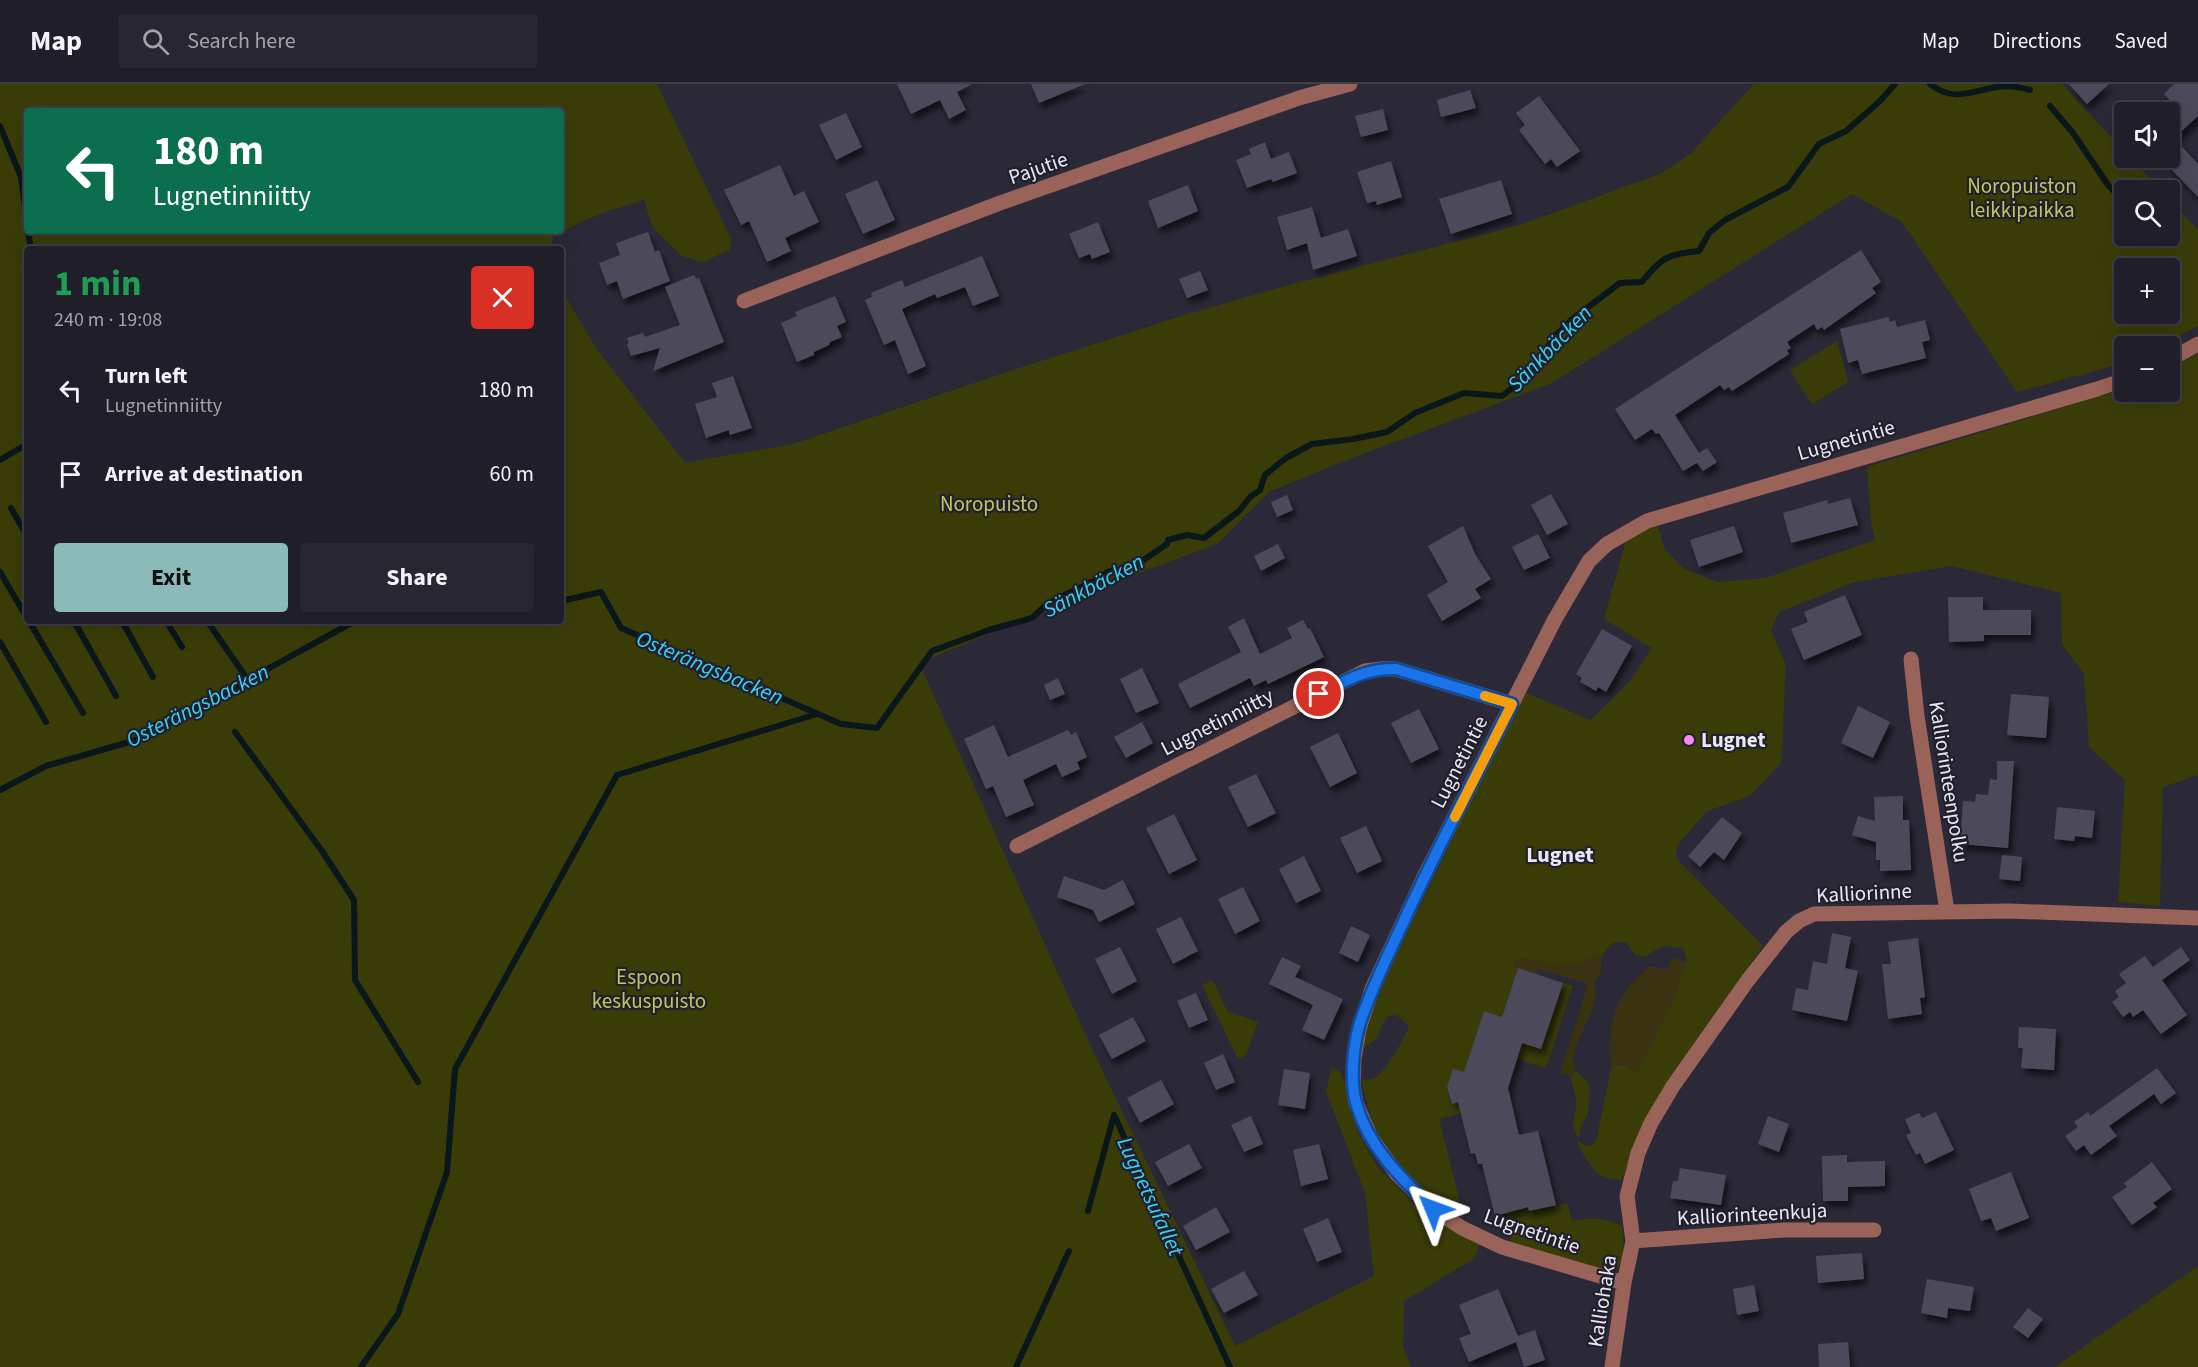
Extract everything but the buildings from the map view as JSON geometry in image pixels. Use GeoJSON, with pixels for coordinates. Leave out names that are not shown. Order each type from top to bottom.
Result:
{"type":"FeatureCollection","features":[{"type":"Feature","properties":{"kind":"street","name":"Pajutie"},"geometry":{"type":"LineString","coordinates":[[744,301],[1000,203],[1299,98],[1350,84]]}},
{"type":"Feature","properties":{"kind":"street"},"geometry":{"type":"LineString","coordinates":[[2180,354],[2198,344]]}},
{"type":"Feature","properties":{"kind":"street","name":"Lugnetintie"},"geometry":{"type":"LineString","coordinates":[[1624,1283],[1502,1248],[1462,1228],[1433,1209],[1396,1173],[1370,1136],[1356,1103],[1353,1085],[1359,1029],[1372,989],[1425,875],[1561,609],[1588,561],[1607,544],[1647,521],[2114,383]]}},
{"type":"Feature","properties":{"kind":"street","name":"Kalliorinteenpolku"},"geometry":{"type":"LineString","coordinates":[[1911,659],[1917,716],[1947,911]]}},
{"type":"Feature","properties":{"kind":"street","name":"Lugnetinniitty"},"geometry":{"type":"LineString","coordinates":[[1017,846],[1365,671],[1396,669],[1512,704]]}},
{"type":"Feature","properties":{"kind":"street","name":"Kalliorinne"},"geometry":{"type":"LineString","coordinates":[[1633,1241],[1627,1196],[1638,1153],[1651,1123],[1680,1077],[1748,980],[1786,932],[1799,921],[1814,914],[1947,911],[2198,918]]}},
{"type":"Feature","properties":{"kind":"street","name":"Kalliorinteenkuja"},"geometry":{"type":"LineString","coordinates":[[1633,1241],[1784,1230],[1874,1230]]}},
{"type":"Feature","properties":{"kind":"street","name":"Kalliohaka"},"geometry":{"type":"LineString","coordinates":[[1612,1367],[1624,1283],[1633,1241]]}},
{"type":"Feature","properties":{"kind":"green space","name":"Espoon keskuspuisto"},"geometry":{"type":"Polygon","coordinates":[[[0,84],[657,84],[731,239],[730,250],[702,262],[682,256],[653,228],[644,200],[608,211],[564,232],[564,108],[24,108],[24,234],[560,234],[553,238],[551,246],[24,246],[24,624],[564,624],[564,294],[596,348],[685,463],[793,444],[1185,315],[1278,288],[1523,224],[1662,173],[1691,153],[1754,84],[2062,84],[2114,140],[2114,168],[2140,168],[2151,180],[2114,180],[2114,246],[2180,246],[2180,211],[2198,230],[2198,326],[2178,336],[2114,336],[2114,366],[2017,392],[1902,222],[1852,194],[1552,383],[1339,463],[1269,492],[1217,544],[1101,587],[919,663],[1084,1032],[1235,1346],[1374,1276],[1365,1193],[1326,1091],[1332,1067],[1341,1073],[1358,1132],[1378,1168],[1425,1214],[1479,1244],[1475,1258],[1404,1301],[1403,1347],[1411,1367],[0,1367],[0,84]]]}},
{"type":"Feature","properties":{"kind":"green space"},"geometry":{"type":"Polygon","coordinates":[[[1837,341],[1848,382],[1812,404],[1790,370],[1837,341]]]}},
{"type":"Feature","properties":{"kind":"green space"},"geometry":{"type":"Polygon","coordinates":[[[2198,354],[2198,775],[2163,787],[2160,906],[2118,902],[2125,780],[2089,747],[2084,674],[2062,644],[2061,593],[1952,566],[1854,582],[1779,612],[1771,630],[1786,665],[1781,763],[1750,796],[1707,811],[1677,845],[1676,858],[1763,946],[1668,1080],[1621,1180],[1605,1177],[1594,1170],[1578,1145],[1578,1140],[1589,1146],[1596,1142],[1611,1068],[1622,1064],[1638,1072],[1674,997],[1687,961],[1683,948],[1663,946],[1644,957],[1635,955],[1626,942],[1613,943],[1601,957],[1564,966],[1517,959],[1514,965],[1518,968],[1502,1017],[1484,1011],[1464,1072],[1453,1069],[1447,1087],[1451,1103],[1458,1102],[1461,1113],[1439,1119],[1459,1198],[1453,1213],[1428,1196],[1399,1165],[1374,1128],[1361,1081],[1379,1075],[1400,1046],[1409,1026],[1396,1015],[1389,1016],[1384,1021],[1377,1038],[1361,1050],[1361,1042],[1374,1002],[1502,735],[1526,693],[1591,720],[1630,681],[1652,648],[1604,619],[1626,541],[1657,523],[1664,548],[1684,569],[1718,582],[1766,578],[1875,540],[1871,522],[1867,467],[2114,392],[2114,402],[2180,402],[2180,363],[2198,354]]]}},
{"type":"Feature","properties":{"kind":"green space"},"geometry":{"type":"Polygon","coordinates":[[[1213,980],[1227,1011],[1258,1022],[1246,1055],[1238,1059],[1202,985],[1213,980]]]}},
{"type":"Feature","properties":{"kind":"green space"},"geometry":{"type":"Polygon","coordinates":[[[1563,983],[1573,986],[1546,1068],[1517,1059],[1522,1043],[1541,1048],[1563,983]]]}},
{"type":"Feature","properties":{"kind":"green space"},"geometry":{"type":"Polygon","coordinates":[[[1576,1071],[1587,1081],[1590,1088],[1588,1113],[1580,1129],[1579,1138],[1573,1123],[1576,1098],[1571,1078],[1576,1071]]]}},
{"type":"Feature","properties":{"kind":"green space"},"geometry":{"type":"Polygon","coordinates":[[[1567,1203],[1572,1221],[1597,1219],[1622,1226],[1624,1253],[1620,1265],[1615,1269],[1608,1272],[1511,1243],[1506,1213],[1528,1207],[1530,1211],[1567,1203]]]}},
{"type":"Feature","properties":{"kind":"green space"},"geometry":{"type":"Polygon","coordinates":[[[2198,1266],[2198,1367],[2055,1367],[2198,1266]]]}},
{"type":"Feature","properties":{"kind":"sand"},"geometry":{"type":"Polygon","coordinates":[[[1590,957],[1601,957],[1601,970],[1594,985],[1596,995],[1594,1005],[1575,1050],[1576,1071],[1571,1076],[1560,1073],[1588,984],[1538,969],[1536,974],[1518,968],[1514,961],[1530,959],[1568,965],[1579,963],[1590,957]]]}},
{"type":"Feature","properties":{"kind":"sand"},"geometry":{"type":"Polygon","coordinates":[[[1677,958],[1684,962],[1687,961],[1674,997],[1638,1072],[1622,1064],[1611,1068],[1612,1021],[1627,989],[1647,968],[1667,969],[1672,959],[1677,958]]]}},
{"type":"Feature","properties":{"kind":"waterway","name":"Sänkbäcken"},"geometry":{"type":"LineString","coordinates":[[564,600],[601,592],[621,628],[841,724],[877,728],[932,651],[989,630],[1032,618],[1048,603],[1100,578],[1107,572],[1136,565],[1167,544],[1168,540],[1187,535],[1204,538],[1239,511],[1250,497],[1260,490],[1265,475],[1286,458],[1312,444],[1387,432],[1415,413],[1464,393],[1502,396],[1526,377],[1557,334],[1571,320],[1620,283],[1642,282],[1666,258],[1699,251],[1709,233],[1725,220],[1788,187],[1819,144],[1846,131],[1880,101],[1895,84]]}},
{"type":"Feature","properties":{"kind":"waterway"},"geometry":{"type":"LineString","coordinates":[[1930,84],[1939,90],[1955,94],[2001,86],[2030,90]]}},
{"type":"Feature","properties":{"kind":"waterway"},"geometry":{"type":"LineString","coordinates":[[2050,106],[2073,133],[2114,191]]}},
{"type":"Feature","properties":{"kind":"waterway"},"geometry":{"type":"LineString","coordinates":[[0,126],[21,177],[24,200]]}},
{"type":"Feature","properties":{"kind":"waterway"},"geometry":{"type":"LineString","coordinates":[[28,234],[30,246]]}},
{"type":"Feature","properties":{"kind":"waterway"},"geometry":{"type":"LineString","coordinates":[[0,460],[24,446]]}},
{"type":"Feature","properties":{"kind":"waterway"},"geometry":{"type":"LineString","coordinates":[[11,508],[24,531]]}},
{"type":"Feature","properties":{"kind":"waterway"},"geometry":{"type":"LineString","coordinates":[[0,572],[24,613]]}},
{"type":"Feature","properties":{"kind":"waterway"},"geometry":{"type":"LineString","coordinates":[[31,624],[83,713]]}},
{"type":"Feature","properties":{"kind":"waterway"},"geometry":{"type":"LineString","coordinates":[[76,624],[116,696]]}},
{"type":"Feature","properties":{"kind":"waterway"},"geometry":{"type":"LineString","coordinates":[[124,624],[153,677]]}},
{"type":"Feature","properties":{"kind":"waterway"},"geometry":{"type":"LineString","coordinates":[[168,624],[182,647]]}},
{"type":"Feature","properties":{"kind":"waterway"},"geometry":{"type":"LineString","coordinates":[[209,624],[248,680]]}},
{"type":"Feature","properties":{"kind":"waterway","name":"Osterängsbacken"},"geometry":{"type":"LineString","coordinates":[[0,790],[46,766],[140,739],[350,624]]}},
{"type":"Feature","properties":{"kind":"waterway"},"geometry":{"type":"LineString","coordinates":[[0,642],[46,722]]}},
{"type":"Feature","properties":{"kind":"waterway"},"geometry":{"type":"LineString","coordinates":[[361,1367],[398,1314],[447,1172],[455,1069],[617,775],[817,714]]}},
{"type":"Feature","properties":{"kind":"waterway"},"geometry":{"type":"LineString","coordinates":[[235,732],[322,851],[354,900],[355,980],[418,1082]]}},
{"type":"Feature","properties":{"kind":"waterway","name":"Lugnetsufallet"},"geometry":{"type":"LineString","coordinates":[[1088,1211],[1114,1115],[1230,1367]]}},
{"type":"Feature","properties":{"kind":"waterway","name":"Lugnetsufallet"},"geometry":{"type":"LineString","coordinates":[[1016,1367],[1069,1251]]}},
{"type":"Feature","properties":{"kind":"slow traffic"},"geometry":{"type":"LineString","coordinates":[[1455,817],[1512,704],[1485,696]]}},
{"type":"Feature","properties":{"kind":"place","name":"Lugnet"},"geometry":{"type":"Point","coordinates":[1689,740]}},
{"type":"Feature","properties":{"kind":"district","name":"Lugnet"},"geometry":{"type":"Point","coordinates":[1560,854]}},
{"type":"Feature","properties":{"kind":"route"},"geometry":{"type":"LineString","coordinates":[[1319,694],[1365,671],[1396,669],[1512,704],[1425,875],[1372,989],[1359,1029],[1354,1059],[1353,1085],[1356,1103],[1370,1136],[1396,1173],[1433,1209]]}},
{"type":"Feature","properties":{"kind":"park label","name":"Noropuiston leikkipaikka"},"geometry":{"type":"Point","coordinates":[2022,198]}},
{"type":"Feature","properties":{"kind":"park label","name":"Noropuisto"},"geometry":{"type":"Point","coordinates":[989,504]}}]}
